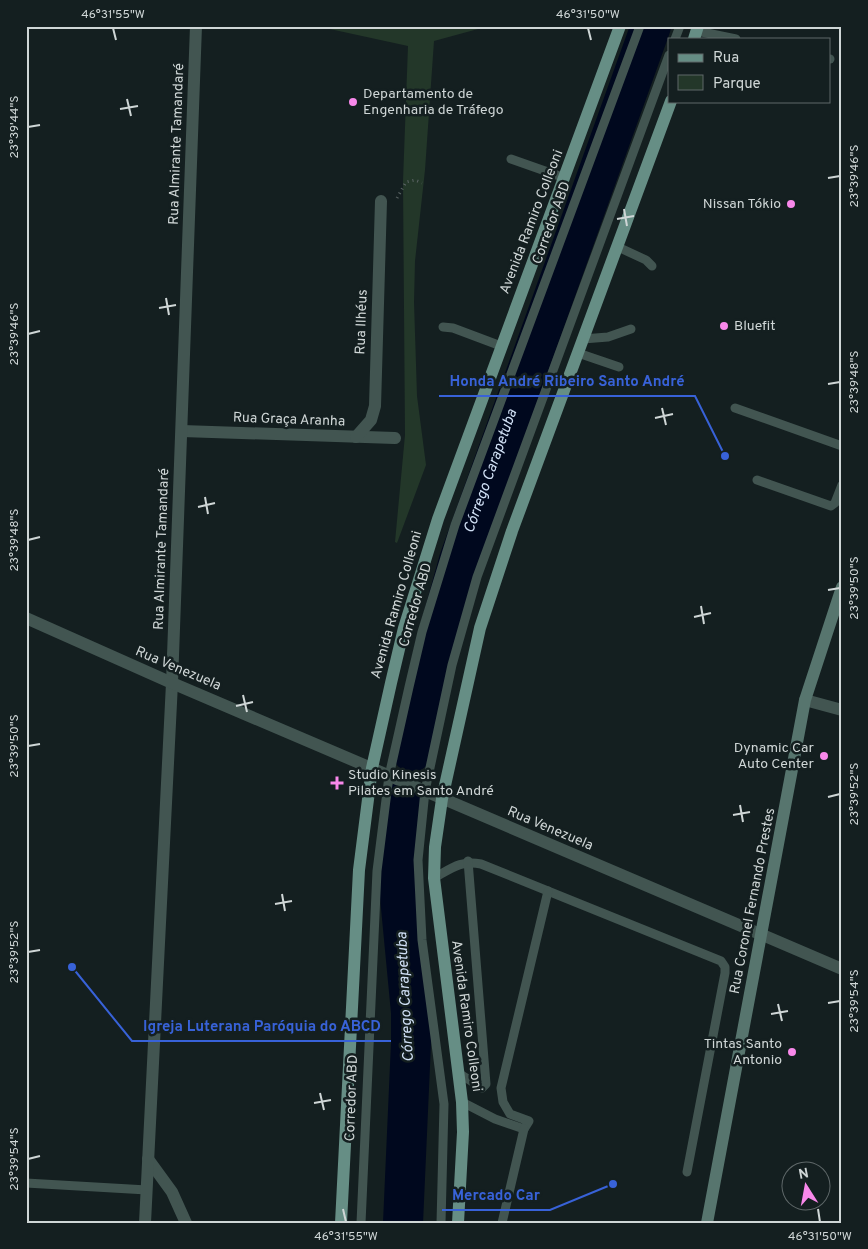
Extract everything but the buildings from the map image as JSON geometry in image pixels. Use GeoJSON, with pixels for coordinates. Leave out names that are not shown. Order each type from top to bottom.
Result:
{"type":"FeatureCollection","features":[{"type":"Feature","properties":{"kind":"main road","name":"Avenida Ramiro Colleoni"},"geometry":{"type":"LineString","coordinates":[[341,1223],[356,907],[363,827],[372,768],[395,665],[420,573],[441,510],[620,26]]}},
{"type":"Feature","properties":{"kind":"main road","name":"Avenida Ramiro Colleoni"},"geometry":{"type":"LineString","coordinates":[[458,1223],[463,1132],[462,1102],[434,878],[435,847],[442,798],[480,628],[512,531],[671,102]]}},
{"type":"Feature","properties":{"kind":"main road","name":"Rua Coronel Fernando Prestes"},"geometry":{"type":"LineString","coordinates":[[707,1223],[805,700],[842,587]]}},
{"type":"Feature","properties":{"kind":"street","name":"Rua Almirante Tamandaré"},"geometry":{"type":"LineString","coordinates":[[145,1223],[172,683],[196,26]]}},
{"type":"Feature","properties":{"kind":"street","name":"Rua Ilhéus"},"geometry":{"type":"LineString","coordinates":[[356,437],[371,420],[375,406],[381,207]]}},
{"type":"Feature","properties":{"kind":"street","name":"Rua Graça Aranha"},"geometry":{"type":"LineString","coordinates":[[182,432],[395,438]]}},
{"type":"Feature","properties":{"kind":"street","name":"Rua Venezuela"},"geometry":{"type":"LineString","coordinates":[[26,618],[172,683],[762,937],[785,944],[842,969]]}},
{"type":"Feature","properties":{"kind":"street"},"geometry":{"type":"LineString","coordinates":[[805,700],[842,710]]}},
{"type":"Feature","properties":{"kind":"street"},"geometry":{"type":"LineString","coordinates":[[148,1159],[172,1192],[186,1223]]}},
{"type":"Feature","properties":{"kind":"lane","name":"Corredor ABD"},"geometry":{"type":"LineString","coordinates":[[361,1223],[374,908],[389,776],[422,632],[455,525],[640,26]]}},
{"type":"Feature","properties":{"kind":"lane"},"geometry":{"type":"LineString","coordinates":[[675,38],[680,26]]}},
{"type":"Feature","properties":{"kind":"lane"},"geometry":{"type":"LineString","coordinates":[[696,32],[730,38]]}},
{"type":"Feature","properties":{"kind":"lane"},"geometry":{"type":"LineString","coordinates":[[441,1223],[444,1104],[419,902],[418,860],[425,791],[452,665],[477,577],[668,58]]}},
{"type":"Feature","properties":{"kind":"lane"},"geometry":{"type":"LineString","coordinates":[[511,159],[565,178]]}},
{"type":"Feature","properties":{"kind":"lane"},"geometry":{"type":"LineString","coordinates":[[618,247],[646,260],[652,266]]}},
{"type":"Feature","properties":{"kind":"lane"},"geometry":{"type":"LineString","coordinates":[[443,327],[454,328],[501,346]]}},
{"type":"Feature","properties":{"kind":"lane"},"geometry":{"type":"LineString","coordinates":[[583,338],[608,337],[631,329]]}},
{"type":"Feature","properties":{"kind":"lane"},"geometry":{"type":"LineString","coordinates":[[578,353],[619,367]]}},
{"type":"Feature","properties":{"kind":"lane"},"geometry":{"type":"LineString","coordinates":[[735,408],[842,446]]}},
{"type":"Feature","properties":{"kind":"lane"},"geometry":{"type":"LineString","coordinates":[[758,480],[831,506],[835,503],[842,486]]}},
{"type":"Feature","properties":{"kind":"lane"},"geometry":{"type":"LineString","coordinates":[[434,878],[455,864],[468,862],[481,864],[721,962],[725,967],[687,1172]]}},
{"type":"Feature","properties":{"kind":"lane"},"geometry":{"type":"LineString","coordinates":[[460,1074],[478,1087],[482,1088],[486,1084],[468,862]]}},
{"type":"Feature","properties":{"kind":"lane"},"geometry":{"type":"LineString","coordinates":[[502,1223],[524,1129],[529,1120],[510,1114],[503,1102],[501,1088],[548,891]]}},
{"type":"Feature","properties":{"kind":"lane"},"geometry":{"type":"LineString","coordinates":[[462,1102],[495,1119],[524,1129]]}},
{"type":"Feature","properties":{"kind":"lane"},"geometry":{"type":"LineString","coordinates":[[26,1183],[147,1190]]}},
{"type":"Feature","properties":{"kind":"path"},"geometry":{"type":"LineString","coordinates":[[381,207],[388,213],[406,182],[413,180],[422,183]]}},
{"type":"Feature","properties":{"kind":"green space"},"geometry":{"type":"Polygon","coordinates":[[[316,26],[478,26],[478,29],[434,41],[425,170],[415,261],[414,302],[417,396],[426,465],[397,543],[395,542],[405,435],[403,181],[408,46],[316,26]]]}},
{"type":"Feature","properties":{"kind":"waterway","name":"Córrego Carapetuba"},"geometry":{"type":"LineString","coordinates":[[412,752],[434,650],[459,560],[651,26]]}},
{"type":"Feature","properties":{"kind":"waterway","name":"Córrego Carapetuba"},"geometry":{"type":"LineString","coordinates":[[403,1223],[411,1043],[411,1012],[398,876],[404,801]]}},
{"type":"Feature","properties":{"kind":"place","name":"Departamento de Engenharia de Tráfego"},"geometry":{"type":"Point","coordinates":[353,102]}},
{"type":"Feature","properties":{"kind":"place","name":"Nissan Tókio"},"geometry":{"type":"Point","coordinates":[791,204]}},
{"type":"Feature","properties":{"kind":"place","name":"Bluefit"},"geometry":{"type":"Point","coordinates":[724,326]}},
{"type":"Feature","properties":{"kind":"place","name":"Honda André Ribeiro Santo André"},"geometry":{"type":"Point","coordinates":[725,456]}},
{"type":"Feature","properties":{"kind":"place","name":"Dynamic Car Auto Center"},"geometry":{"type":"Point","coordinates":[824,756]}},
{"type":"Feature","properties":{"kind":"place","name":"Studio Kinesis Pilates em Santo André"},"geometry":{"type":"Point","coordinates":[337,783]}},
{"type":"Feature","properties":{"kind":"place","name":"Igreja Luterana Paróquia do ABCD"},"geometry":{"type":"Point","coordinates":[72,967]}},
{"type":"Feature","properties":{"kind":"place","name":"Tintas Santo Antonio"},"geometry":{"type":"Point","coordinates":[792,1052]}},
{"type":"Feature","properties":{"kind":"place","name":"Mercado Car"},"geometry":{"type":"Point","coordinates":[613,1184]}}]}
